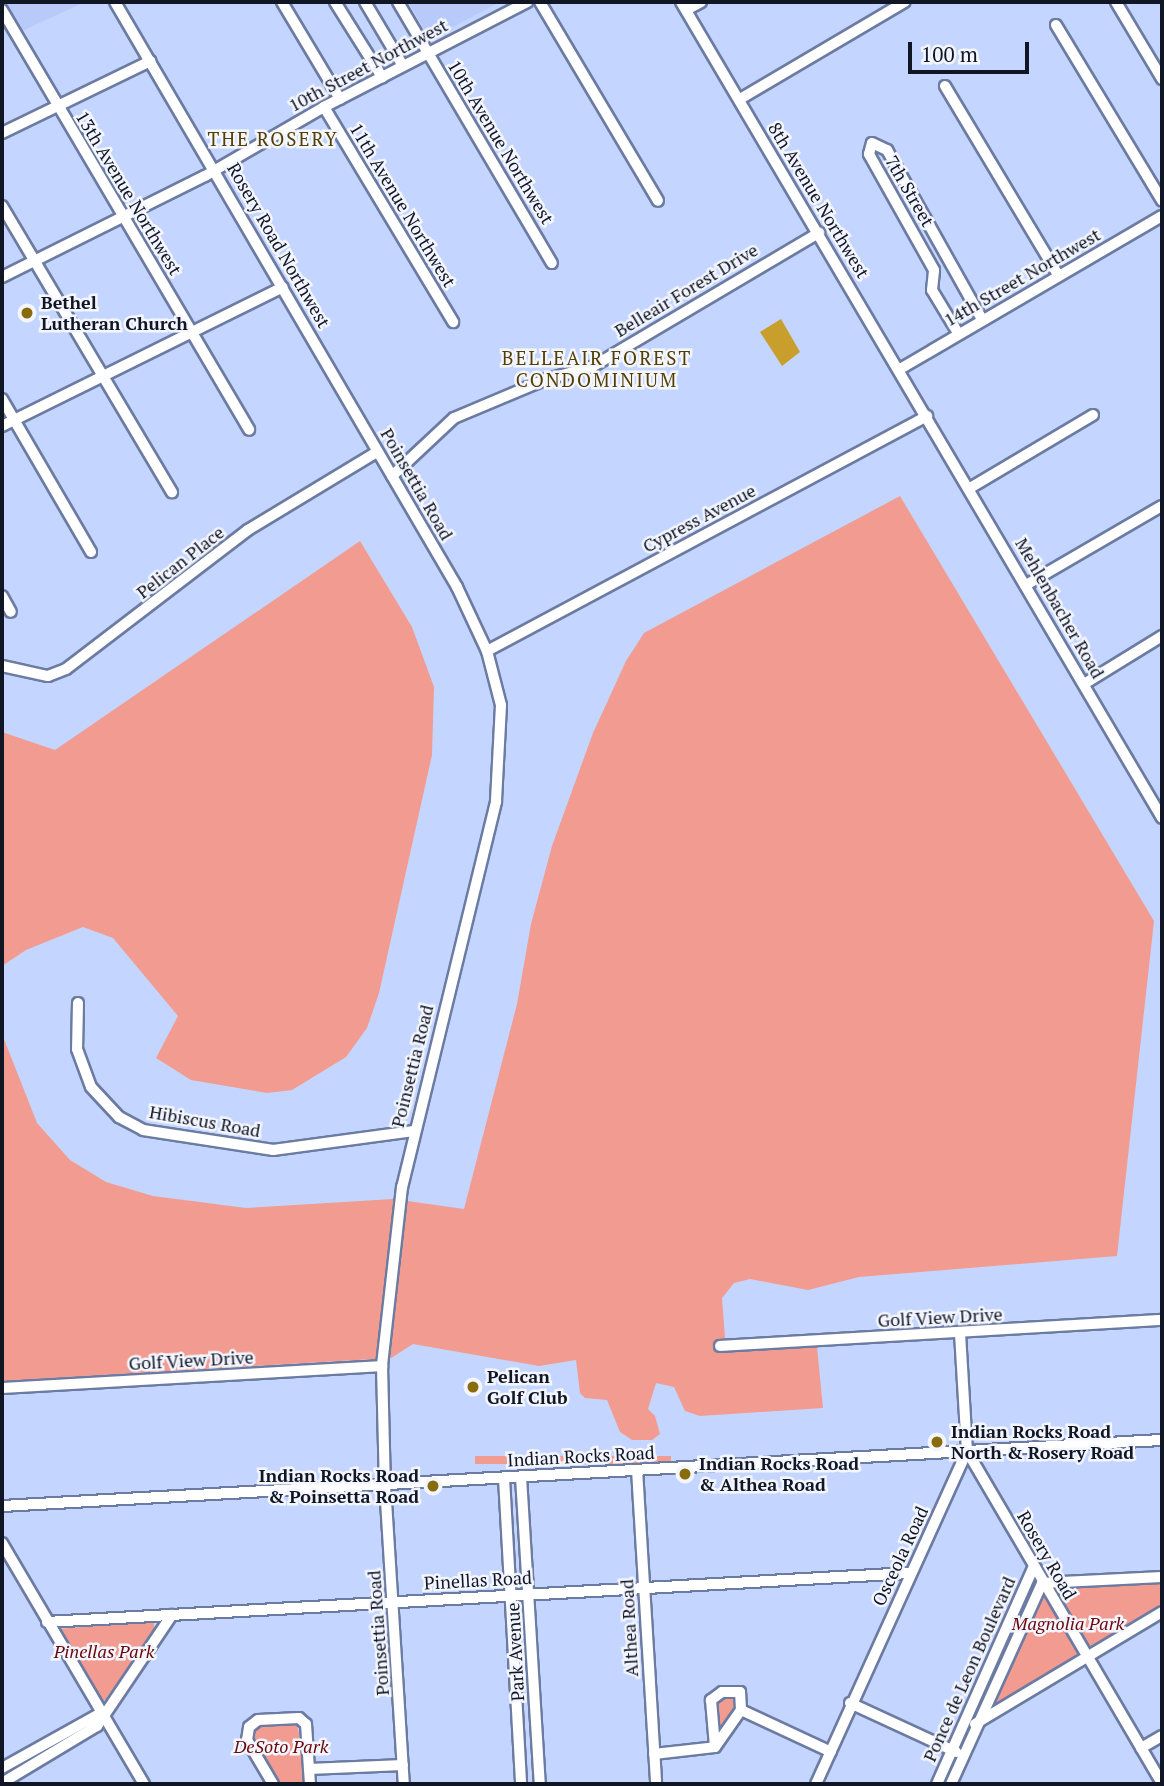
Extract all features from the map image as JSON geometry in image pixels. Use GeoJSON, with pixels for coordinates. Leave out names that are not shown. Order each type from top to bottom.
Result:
{"type":"FeatureCollection","features":[{"type":"Feature","properties":{"kind":"street","name":"Rosery Road Northwest"},"geometry":{"type":"LineString","coordinates":[[115,2],[348,397]]}},
{"type":"Feature","properties":{"kind":"street"},"geometry":{"type":"LineString","coordinates":[[282,2],[340,99]]}},
{"type":"Feature","properties":{"kind":"street"},"geometry":{"type":"LineString","coordinates":[[335,2],[382,77]]}},
{"type":"Feature","properties":{"kind":"street"},"geometry":{"type":"LineString","coordinates":[[365,2],[403,66]]}},
{"type":"Feature","properties":{"kind":"street","name":"10th Avenue Northwest"},"geometry":{"type":"LineString","coordinates":[[398,2],[552,263]]}},
{"type":"Feature","properties":{"kind":"street","name":"10th Street Northwest"},"geometry":{"type":"LineString","coordinates":[[2,277],[215,171],[324,107],[527,2]]}},
{"type":"Feature","properties":{"kind":"street"},"geometry":{"type":"LineString","coordinates":[[540,2],[658,201]]}},
{"type":"Feature","properties":{"kind":"street"},"geometry":{"type":"LineString","coordinates":[[684,6],[701,2]]}},
{"type":"Feature","properties":{"kind":"street"},"geometry":{"type":"LineString","coordinates":[[740,99],[905,2]]}},
{"type":"Feature","properties":{"kind":"street"},"geometry":{"type":"LineString","coordinates":[[1116,2],[1162,79]]}},
{"type":"Feature","properties":{"kind":"street","name":"8th Avenue Northwest"},"geometry":{"type":"LineString","coordinates":[[684,6],[927,416]]}},
{"type":"Feature","properties":{"kind":"street","name":"13th Avenue Northwest"},"geometry":{"type":"LineString","coordinates":[[2,10],[249,430]]}},
{"type":"Feature","properties":{"kind":"street"},"geometry":{"type":"LineString","coordinates":[[1056,25],[1162,201]]}},
{"type":"Feature","properties":{"kind":"street"},"geometry":{"type":"LineString","coordinates":[[2,134],[150,61]]}},
{"type":"Feature","properties":{"kind":"street"},"geometry":{"type":"LineString","coordinates":[[945,86],[1058,275]]}},
{"type":"Feature","properties":{"kind":"street","name":"11th Avenue Northwest"},"geometry":{"type":"LineString","coordinates":[[324,107],[453,322]]}},
{"type":"Feature","properties":{"kind":"street","name":"7th Street"},"geometry":{"type":"LineString","coordinates":[[958,333],[932,290],[934,270],[869,154],[872,143],[887,150],[982,319]]}},
{"type":"Feature","properties":{"kind":"street"},"geometry":{"type":"LineString","coordinates":[[2,206],[172,492]]}},
{"type":"Feature","properties":{"kind":"street","name":"14th Street Northwest"},"geometry":{"type":"LineString","coordinates":[[900,369],[1162,216]]}},
{"type":"Feature","properties":{"kind":"street","name":"Belleair Forest Drive"},"geometry":{"type":"LineString","coordinates":[[392,476],[454,418],[547,379],[592,367],[819,233]]}},
{"type":"Feature","properties":{"kind":"street"},"geometry":{"type":"LineString","coordinates":[[2,426],[283,287]]}},
{"type":"Feature","properties":{"kind":"street","name":"Poinsettia Road"},"geometry":{"type":"LineString","coordinates":[[348,397],[377,452],[457,587],[487,651],[501,705],[496,802],[414,1130],[393,1239],[382,1366],[385,1485],[404,1784]]}},
{"type":"Feature","properties":{"kind":"street"},"geometry":{"type":"LineString","coordinates":[[2,398],[91,552]]}},
{"type":"Feature","properties":{"kind":"street"},"geometry":{"type":"LineString","coordinates":[[970,488],[1093,415]]}},
{"type":"Feature","properties":{"kind":"street","name":"Mehlenbacher Road"},"geometry":{"type":"LineString","coordinates":[[927,416],[1162,818]]}},
{"type":"Feature","properties":{"kind":"street","name":"Cypress Avenue"},"geometry":{"type":"LineString","coordinates":[[487,651],[927,416]]}},
{"type":"Feature","properties":{"kind":"street","name":"Pelican Place"},"geometry":{"type":"LineString","coordinates":[[2,666],[48,676],[66,669],[248,530],[377,452]]}},
{"type":"Feature","properties":{"kind":"street"},"geometry":{"type":"LineString","coordinates":[[1026,585],[1162,506]]}},
{"type":"Feature","properties":{"kind":"street"},"geometry":{"type":"LineString","coordinates":[[2,596],[11,612]]}},
{"type":"Feature","properties":{"kind":"street"},"geometry":{"type":"LineString","coordinates":[[1084,684],[1162,636]]}},
{"type":"Feature","properties":{"kind":"street","name":"Hibiscus Road"},"geometry":{"type":"LineString","coordinates":[[78,1003],[77,1049],[91,1087],[119,1118],[143,1130],[273,1150],[414,1130]]}},
{"type":"Feature","properties":{"kind":"street","name":"Golf View Drive"},"geometry":{"type":"LineString","coordinates":[[720,1346],[1162,1320]]}},
{"type":"Feature","properties":{"kind":"street","name":"Osceola Road"},"geometry":{"type":"LineString","coordinates":[[816,1784],[850,1703],[967,1451],[960,1333]]}},
{"type":"Feature","properties":{"kind":"street","name":"Golf View Drive"},"geometry":{"type":"LineString","coordinates":[[2,1388],[382,1366]]}},
{"type":"Feature","properties":{"kind":"street","name":"Indian Rocks Road"},"geometry":{"type":"LineString","coordinates":[[2,1506],[1162,1440]]}},
{"type":"Feature","properties":{"kind":"street","name":"Rosery Road"},"geometry":{"type":"LineString","coordinates":[[967,1451],[1162,1784]]}},
{"type":"Feature","properties":{"kind":"street","name":"Althea Road"},"geometry":{"type":"LineString","coordinates":[[637,1470],[656,1784]]}},
{"type":"Feature","properties":{"kind":"street","name":"Park Avenue"},"geometry":{"type":"LineString","coordinates":[[521,1477],[540,1784]]}},
{"type":"Feature","properties":{"kind":"street","name":"Park Avenue"},"geometry":{"type":"LineString","coordinates":[[504,1478],[521,1784]]}},
{"type":"Feature","properties":{"kind":"street"},"geometry":{"type":"LineString","coordinates":[[2,1543],[144,1784]]}},
{"type":"Feature","properties":{"kind":"street","name":"Ponce de Leon Boulevard"},"geometry":{"type":"LineString","coordinates":[[937,1784],[1033,1567]]}},
{"type":"Feature","properties":{"kind":"street","name":"Pinellas Road"},"geometry":{"type":"LineString","coordinates":[[47,1622],[911,1573]]}},
{"type":"Feature","properties":{"kind":"street"},"geometry":{"type":"LineString","coordinates":[[1042,1583],[1162,1577]]}},
{"type":"Feature","properties":{"kind":"street","name":"Ponce de Leon Boulevard"},"geometry":{"type":"LineString","coordinates":[[951,1784],[975,1724],[1042,1583]]}},
{"type":"Feature","properties":{"kind":"street"},"geometry":{"type":"LineString","coordinates":[[975,1724],[1162,1612]]}},
{"type":"Feature","properties":{"kind":"street"},"geometry":{"type":"LineString","coordinates":[[101,1713],[2,1767],[8,1782],[97,1726],[101,1713],[173,1615]]}},
{"type":"Feature","properties":{"kind":"street"},"geometry":{"type":"LineString","coordinates":[[654,1754],[715,1747],[741,1710],[740,1692],[722,1692],[711,1700],[715,1747]]}},
{"type":"Feature","properties":{"kind":"street"},"geometry":{"type":"LineString","coordinates":[[850,1703],[963,1755]]}},
{"type":"Feature","properties":{"kind":"street"},"geometry":{"type":"LineString","coordinates":[[741,1710],[831,1752]]}},
{"type":"Feature","properties":{"kind":"street"},"geometry":{"type":"LineString","coordinates":[[273,1784],[247,1740],[248,1727],[258,1720],[304,1720],[310,1784]]}},
{"type":"Feature","properties":{"kind":"street"},"geometry":{"type":"LineString","coordinates":[[1141,1748],[1162,1736]]}},
{"type":"Feature","properties":{"kind":"street"},"geometry":{"type":"LineString","coordinates":[[309,1769],[403,1765]]}},
{"type":"Feature","properties":{"kind":"shaded area"},"geometry":{"type":"Polygon","coordinates":[[[2,2],[85,2],[20,32],[2,2]]]}},
{"type":"Feature","properties":{"kind":"shaded area"},"geometry":{"type":"Polygon","coordinates":[[[408,2],[500,2],[430,39],[408,2]]]}},
{"type":"Feature","properties":{"kind":"shaded area"},"geometry":{"type":"Polygon","coordinates":[[[781,319],[800,352],[782,366],[760,332],[781,319]]]}},
{"type":"Feature","properties":{"kind":"green space"},"geometry":{"type":"Polygon","coordinates":[[[900,496],[1154,921],[1117,1256],[859,1277],[808,1290],[750,1279],[734,1283],[722,1298],[726,1351],[817,1347],[823,1408],[700,1416],[685,1411],[674,1387],[656,1383],[648,1409],[655,1416],[660,1434],[652,1440],[632,1440],[620,1432],[607,1400],[585,1398],[580,1393],[576,1360],[539,1366],[413,1344],[391,1358],[2,1381],[2,1034],[37,1123],[70,1160],[106,1182],[153,1196],[246,1208],[393,1199],[464,1209],[517,1004],[531,924],[552,846],[593,733],[626,661],[644,633],[900,496]]]}},
{"type":"Feature","properties":{"kind":"green space"},"geometry":{"type":"Polygon","coordinates":[[[360,541],[412,627],[434,687],[432,755],[379,993],[367,1028],[346,1057],[292,1090],[267,1093],[191,1080],[156,1058],[178,1016],[113,938],[83,927],[26,950],[2,966],[2,732],[55,750],[360,541]]]}},
{"type":"Feature","properties":{"kind":"green space"},"geometry":{"type":"Polygon","coordinates":[[[475,1456],[671,1456],[671,1464],[475,1464],[475,1456]]]}},
{"type":"Feature","properties":{"kind":"green space","name":"Magnolia Park"},"geometry":{"type":"Polygon","coordinates":[[[1162,1580],[1162,1608],[994,1709],[992,1707],[1040,1597],[1056,1587],[1162,1580]]]}},
{"type":"Feature","properties":{"kind":"green space","name":"Pinellas Park"},"geometry":{"type":"Polygon","coordinates":[[[154,1621],[154,1632],[105,1700],[98,1700],[58,1629],[154,1621]]]}},
{"type":"Feature","properties":{"kind":"green space"},"geometry":{"type":"Polygon","coordinates":[[[724,1696],[732,1697],[736,1706],[722,1730],[718,1727],[716,1704],[724,1696]]]}},
{"type":"Feature","properties":{"kind":"green space","name":"DeSoto Park"},"geometry":{"type":"Polygon","coordinates":[[[297,1722],[307,1784],[276,1784],[250,1739],[256,1724],[297,1722]]]}},
{"type":"Feature","properties":{"kind":"place","name":"Bethel Lutheran Church"},"geometry":{"type":"Point","coordinates":[27,313]}},
{"type":"Feature","properties":{"kind":"place","name":"Pelican Golf Club"},"geometry":{"type":"Point","coordinates":[473,1387]}},
{"type":"Feature","properties":{"kind":"place","name":"Indian Rocks Road North & Rosery Road"},"geometry":{"type":"Point","coordinates":[937,1442]}},
{"type":"Feature","properties":{"kind":"place","name":"Indian Rocks Road & Althea Road"},"geometry":{"type":"Point","coordinates":[685,1474]}},
{"type":"Feature","properties":{"kind":"place","name":"Indian Rocks Road & Poinsetta Road"},"geometry":{"type":"Point","coordinates":[433,1486]}},
{"type":"Feature","properties":{"kind":"district","name":"THE ROSERY"},"geometry":{"type":"Point","coordinates":[273,139]}},
{"type":"Feature","properties":{"kind":"district","name":"BELLEAIR FOREST CONDOMINIUM"},"geometry":{"type":"Point","coordinates":[597,369]}}]}
